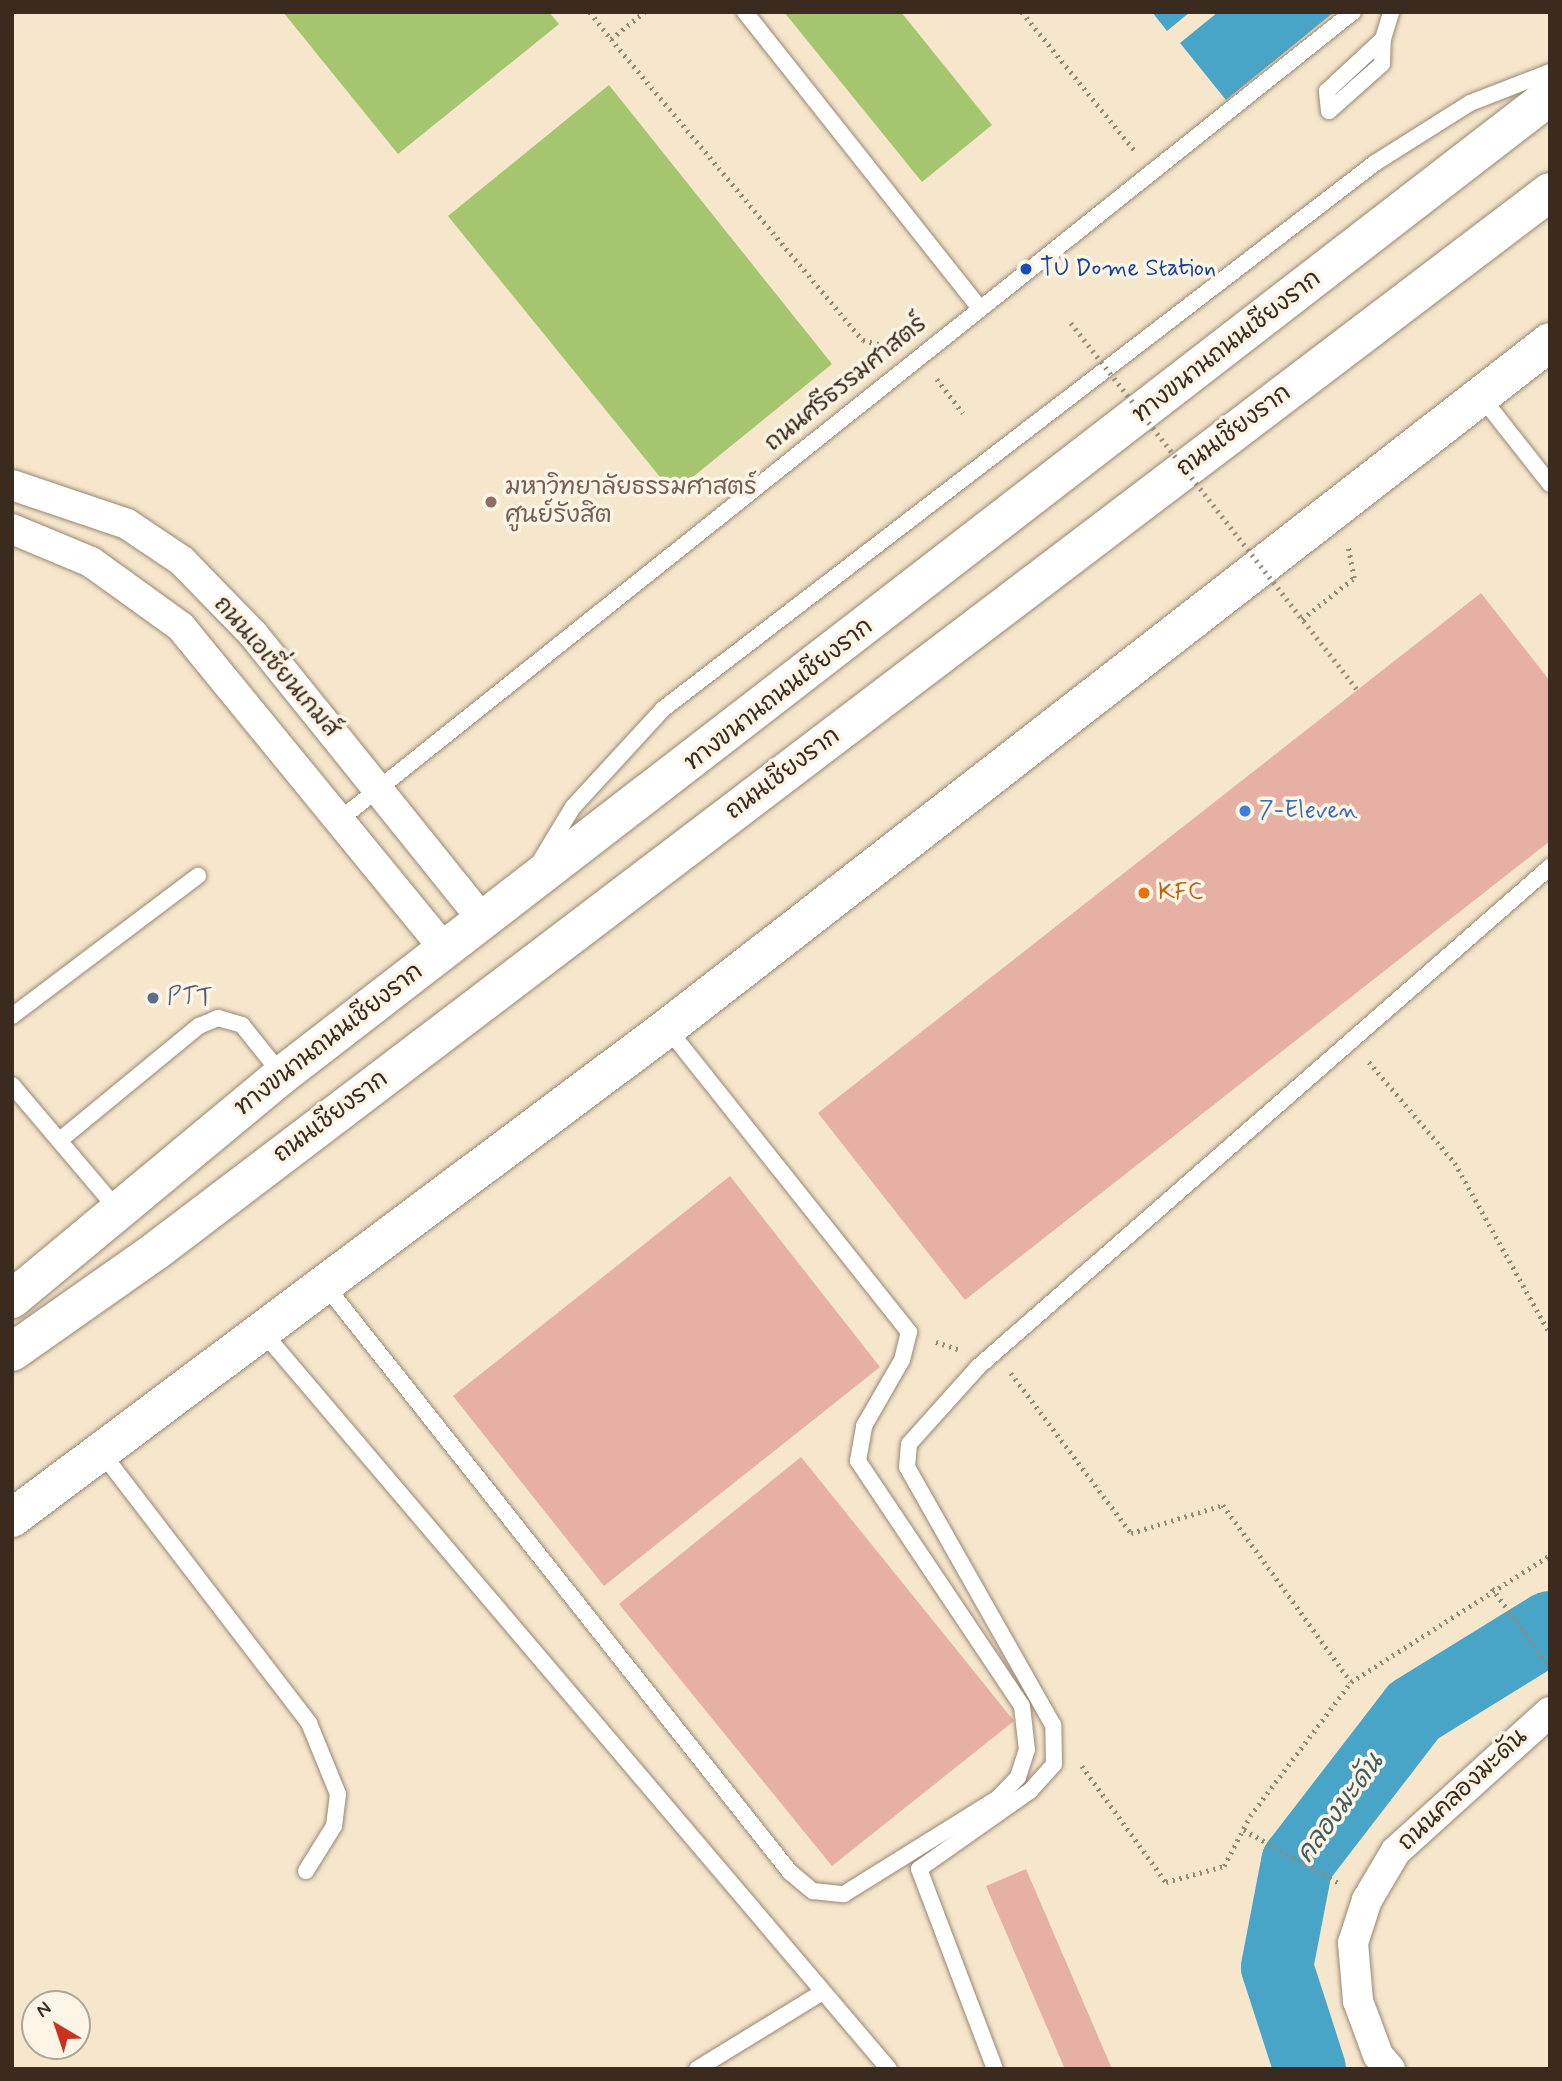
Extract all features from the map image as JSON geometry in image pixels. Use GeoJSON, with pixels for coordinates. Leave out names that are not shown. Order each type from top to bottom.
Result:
{"type":"FeatureCollection","features":[{"type":"Feature","properties":{"kind":"main road","name":"ทางขนานถนนเชียงราก"},"geometry":{"type":"LineString","coordinates":[[12,1299],[117,1209],[282,1075],[444,950],[517,898],[1550,96]]}},
{"type":"Feature","properties":{"kind":"main road","name":"ถนนเชียงราก"},"geometry":{"type":"LineString","coordinates":[[12,1352],[156,1250],[1550,192]]}},
{"type":"Feature","properties":{"kind":"main road"},"geometry":{"type":"LineString","coordinates":[[12,1518],[667,1028],[1550,342]]}},
{"type":"Feature","properties":{"kind":"street","name":"ถนนเอเซี่ยนเกมส์"},"geometry":{"type":"LineString","coordinates":[[12,485],[127,524],[182,561],[253,634],[484,921]]}},
{"type":"Feature","properties":{"kind":"street","name":"ถนนเอเซี่ยนเกมส์"},"geometry":{"type":"LineString","coordinates":[[12,530],[91,562],[181,626],[444,950]]}},
{"type":"Feature","properties":{"kind":"street"},"geometry":{"type":"LineString","coordinates":[[181,626],[213,594]]}},
{"type":"Feature","properties":{"kind":"street","name":"ถนนคลองมะดัน"},"geometry":{"type":"LineString","coordinates":[[1390,2069],[1378,2055],[1358,2001],[1353,1943],[1367,1900],[1396,1851],[1550,1712]]}},
{"type":"Feature","properties":{"kind":"lane"},"geometry":{"type":"LineString","coordinates":[[745,12],[979,307]]}},
{"type":"Feature","properties":{"kind":"lane","name":"ถนนศรีธรรมศาสตร์"},"geometry":{"type":"LineString","coordinates":[[338,821],[1150,170],[1353,12]]}},
{"type":"Feature","properties":{"kind":"lane"},"geometry":{"type":"LineString","coordinates":[[1383,39],[1391,12]]}},
{"type":"Feature","properties":{"kind":"lane"},"geometry":{"type":"LineString","coordinates":[[517,898],[573,807],[663,709],[1375,163],[1470,103],[1550,72]]}},
{"type":"Feature","properties":{"kind":"lane"},"geometry":{"type":"LineString","coordinates":[[1480,395],[1550,484]]}},
{"type":"Feature","properties":{"kind":"lane"},"geometry":{"type":"LineString","coordinates":[[995,2069],[919,1869],[1030,1791],[1054,1764],[1052,1725],[908,1467],[909,1444],[978,1367],[1550,867]]}},
{"type":"Feature","properties":{"kind":"lane"},"geometry":{"type":"LineString","coordinates":[[12,1016],[198,876]]}},
{"type":"Feature","properties":{"kind":"lane"},"geometry":{"type":"LineString","coordinates":[[60,1140],[199,1026],[218,1018],[242,1025],[282,1075]]}},
{"type":"Feature","properties":{"kind":"lane"},"geometry":{"type":"LineString","coordinates":[[325,1285],[790,1872],[813,1891],[844,1894],[998,1798],[1018,1777],[1027,1750],[1023,1706],[858,1461],[864,1426],[902,1360],[909,1332],[667,1028]]}},
{"type":"Feature","properties":{"kind":"lane"},"geometry":{"type":"LineString","coordinates":[[12,1085],[117,1209]]}},
{"type":"Feature","properties":{"kind":"lane"},"geometry":{"type":"LineString","coordinates":[[262,1331],[821,1993],[889,2069]]}},
{"type":"Feature","properties":{"kind":"lane"},"geometry":{"type":"LineString","coordinates":[[102,1452],[309,1723],[338,1794],[334,1826],[306,1871]]}},
{"type":"Feature","properties":{"kind":"lane"},"geometry":{"type":"LineString","coordinates":[[697,2069],[821,1993]]}},
{"type":"Feature","properties":{"kind":"path"},"geometry":{"type":"LineString","coordinates":[[590,12],[863,340]]}},
{"type":"Feature","properties":{"kind":"path"},"geometry":{"type":"LineString","coordinates":[[611,39],[644,12]]}},
{"type":"Feature","properties":{"kind":"path"},"geometry":{"type":"LineString","coordinates":[[1022,12],[1150,170]]}},
{"type":"Feature","properties":{"kind":"path"},"geometry":{"type":"LineString","coordinates":[[1071,323],[1358,690]]}},
{"type":"Feature","properties":{"kind":"path"},"geometry":{"type":"LineString","coordinates":[[1302,619],[1354,578]]}},
{"type":"Feature","properties":{"kind":"path"},"geometry":{"type":"LineString","coordinates":[[1352,1041],[1455,1163],[1550,1334]]}},
{"type":"Feature","properties":{"kind":"path"},"geometry":{"type":"LineString","coordinates":[[909,1332],[979,1357],[978,1367]]}},
{"type":"Feature","properties":{"kind":"path"},"geometry":{"type":"LineString","coordinates":[[995,1352],[1131,1533],[1223,1505],[1351,1682]]}},
{"type":"Feature","properties":{"kind":"path"},"geometry":{"type":"LineString","coordinates":[[1052,1725],[1166,1882],[1224,1866],[1244,1830],[1351,1682],[1492,1588],[1550,1555]]}},
{"type":"Feature","properties":{"kind":"path"},"geometry":{"type":"LineString","coordinates":[[1492,1588],[1550,1667]]}},
{"type":"Feature","properties":{"kind":"path"},"geometry":{"type":"LineString","coordinates":[[1244,1830],[1254,1832],[1339,1883]]}},
{"type":"Feature","properties":{"kind":"green space"},"geometry":{"type":"Polygon","coordinates":[[[283,12],[549,12],[559,24],[398,154],[283,12]]]}},
{"type":"Feature","properties":{"kind":"green space"},"geometry":{"type":"Polygon","coordinates":[[[784,12],[901,12],[992,125],[922,182],[784,12]]]}},
{"type":"Feature","properties":{"kind":"green space"},"geometry":{"type":"Polygon","coordinates":[[[609,85],[832,364],[673,493],[448,216],[609,85]]]}},
{"type":"Feature","properties":{"kind":"water"},"geometry":{"type":"Polygon","coordinates":[[[1152,12],[1190,12],[1167,31],[1152,12]]]}},
{"type":"Feature","properties":{"kind":"water"},"geometry":{"type":"Polygon","coordinates":[[[1218,12],[1334,12],[1226,100],[1180,43],[1218,12]]]}},
{"type":"Feature","properties":{"kind":"building"},"geometry":{"type":"Polygon","coordinates":[[[1481,593],[1550,681],[1550,841],[965,1300],[818,1113],[1481,593]]]}},
{"type":"Feature","properties":{"kind":"building"},"geometry":{"type":"Polygon","coordinates":[[[730,1176],[880,1367],[604,1586],[453,1396],[730,1176]]]}},
{"type":"Feature","properties":{"kind":"building"},"geometry":{"type":"Polygon","coordinates":[[[801,1457],[1014,1721],[832,1866],[619,1604],[801,1457]]]}},
{"type":"Feature","properties":{"kind":"building"},"geometry":{"type":"Polygon","coordinates":[[[1026,1869],[1112,2069],[1065,2069],[986,1886],[1026,1869]]]}},
{"type":"Feature","properties":{"kind":"waterway","name":"คลองมะดัน"},"geometry":{"type":"LineString","coordinates":[[1310,2069],[1277,1967],[1297,1863],[1414,1711],[1550,1627]]}},
{"type":"Feature","properties":{"kind":"place","name":"TU Dome Station"},"geometry":{"type":"Point","coordinates":[1026,269]}},
{"type":"Feature","properties":{"kind":"place","name":"มหาวิทยาลัยธรรมศาสตร์ ศูนย์รังสิต"},"geometry":{"type":"Point","coordinates":[491,502]}},
{"type":"Feature","properties":{"kind":"place","name":"7-Eleven"},"geometry":{"type":"Point","coordinates":[1245,811]}},
{"type":"Feature","properties":{"kind":"place","name":"KFC"},"geometry":{"type":"Point","coordinates":[1144,893]}},
{"type":"Feature","properties":{"kind":"place","name":"PTT"},"geometry":{"type":"Point","coordinates":[153,998]}}]}
